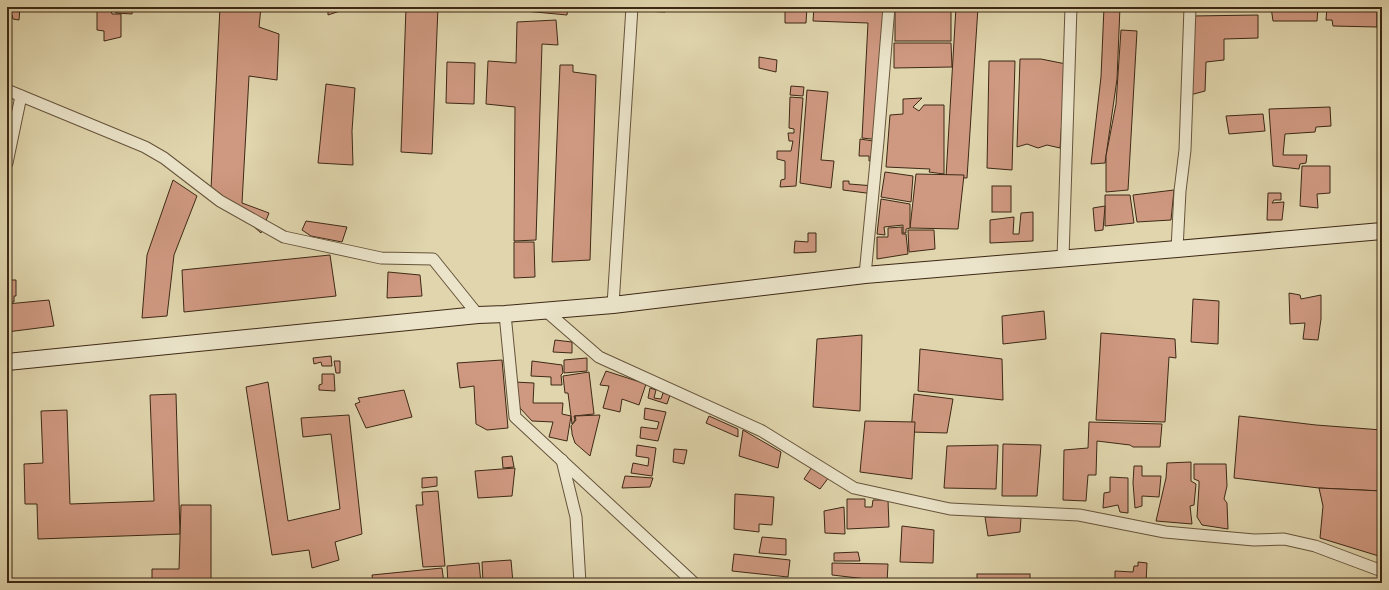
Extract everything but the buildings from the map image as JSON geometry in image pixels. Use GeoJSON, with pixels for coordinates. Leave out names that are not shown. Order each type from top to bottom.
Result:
{"type":"FeatureCollection","features":[{"type":"Feature","properties":{"kind":"main road"},"geometry":{"type":"LineString","coordinates":[[7,362],[478,315],[613,305],[865,275],[1382,231]]}},
{"type":"Feature","properties":{"kind":"street"},"geometry":{"type":"LineString","coordinates":[[613,305],[632,7]]}},
{"type":"Feature","properties":{"kind":"street"},"geometry":{"type":"LineString","coordinates":[[865,275],[889,7]]}},
{"type":"Feature","properties":{"kind":"street"},"geometry":{"type":"LineString","coordinates":[[1063,258],[1071,7]]}},
{"type":"Feature","properties":{"kind":"street"},"geometry":{"type":"LineString","coordinates":[[1178,249],[1190,7]]}},
{"type":"Feature","properties":{"kind":"street"},"geometry":{"type":"LineString","coordinates":[[7,90],[145,147],[164,158],[220,201],[284,237],[381,258],[433,259],[478,315]]}},
{"type":"Feature","properties":{"kind":"street"},"geometry":{"type":"LineString","coordinates":[[7,163],[21,96]]}},
{"type":"Feature","properties":{"kind":"street"},"geometry":{"type":"LineString","coordinates":[[546,311],[599,357],[762,431],[854,488],[950,509],[1079,515],[1164,532],[1254,540],[1284,539],[1315,546],[1382,571]]}},
{"type":"Feature","properties":{"kind":"street"},"geometry":{"type":"LineString","coordinates":[[505,314],[515,417],[694,583]]}},
{"type":"Feature","properties":{"kind":"street"},"geometry":{"type":"LineString","coordinates":[[562,460],[576,518],[580,583]]}}]}
